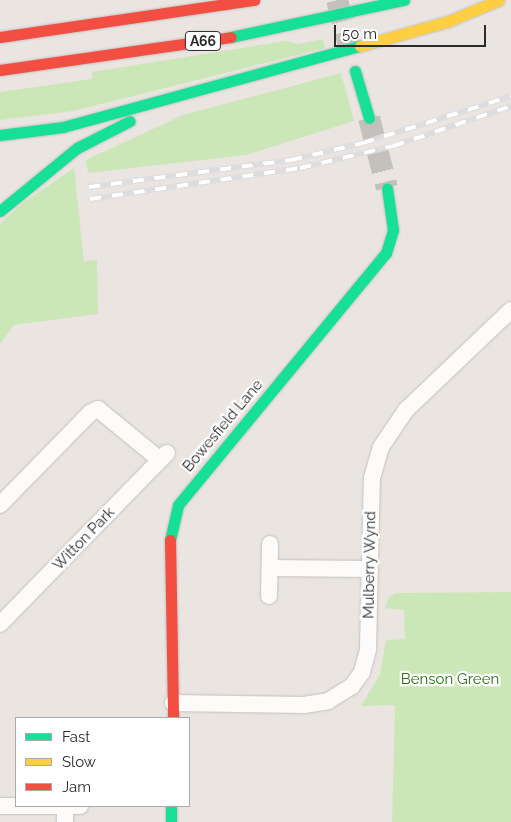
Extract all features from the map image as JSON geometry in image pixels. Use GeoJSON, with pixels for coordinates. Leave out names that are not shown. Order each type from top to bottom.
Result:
{"type":"FeatureCollection","features":[{"type":"Feature","properties":{"kind":"main road","name":"A66"},"geometry":{"type":"LineString","coordinates":[[0,38],[254,0]]}},
{"type":"Feature","properties":{"kind":"main road","name":"A66"},"geometry":{"type":"LineString","coordinates":[[0,70],[225,38],[404,0]]}},
{"type":"Feature","properties":{"kind":"main road"},"geometry":{"type":"LineString","coordinates":[[0,135],[63,126],[176,98],[449,21],[499,0]]}},
{"type":"Feature","properties":{"kind":"main road","name":"A66"},"geometry":{"type":"LineString","coordinates":[[19,21],[144,16]]}},
{"type":"Feature","properties":{"kind":"main road"},"geometry":{"type":"LineString","coordinates":[[355,71],[369,118]]}},
{"type":"Feature","properties":{"kind":"main road"},"geometry":{"type":"LineString","coordinates":[[0,212],[77,148],[176,98]]}},
{"type":"Feature","properties":{"kind":"main road","name":"Bowesfield Lane"},"geometry":{"type":"LineString","coordinates":[[173,711],[170,534],[178,505],[386,253],[393,230],[387,188]]}},
{"type":"Feature","properties":{"kind":"main road"},"geometry":{"type":"LineString","coordinates":[[171,807],[171,822]]}},
{"type":"Feature","properties":{"kind":"street","name":"Mulberry Wynd"},"geometry":{"type":"LineString","coordinates":[[173,711],[304,705],[339,697],[362,672],[368,650],[372,478],[380,447],[406,410],[511,310]]}},
{"type":"Feature","properties":{"kind":"street","name":"Witton Park"},"geometry":{"type":"LineString","coordinates":[[0,505],[90,413],[98,410],[164,457],[0,624]]}},
{"type":"Feature","properties":{"kind":"street"},"geometry":{"type":"LineString","coordinates":[[269,596],[270,544]]}},
{"type":"Feature","properties":{"kind":"street"},"geometry":{"type":"LineString","coordinates":[[270,568],[370,569]]}},
{"type":"Feature","properties":{"kind":"street"},"geometry":{"type":"LineString","coordinates":[[0,806],[15,806]]}},
{"type":"Feature","properties":{"kind":"street"},"geometry":{"type":"LineString","coordinates":[[65,807],[65,822]]}},
{"type":"Feature","properties":{"kind":"green space"},"geometry":{"type":"Polygon","coordinates":[[[323,39],[325,48],[73,111],[0,120],[0,92],[92,79],[92,72],[286,41],[298,44],[323,39]]]}},
{"type":"Feature","properties":{"kind":"green space"},"geometry":{"type":"Polygon","coordinates":[[[341,73],[354,121],[246,155],[88,173],[86,160],[183,115],[341,73]]]}},
{"type":"Feature","properties":{"kind":"green space"},"geometry":{"type":"Polygon","coordinates":[[[74,168],[84,261],[97,260],[98,314],[14,325],[0,344],[0,224],[23,203],[74,168]]]}},
{"type":"Feature","properties":{"kind":"green space","name":"Benson Green"},"geometry":{"type":"Polygon","coordinates":[[[511,592],[511,822],[392,822],[395,705],[361,706],[380,674],[386,640],[405,639],[404,610],[385,608],[389,597],[396,593],[511,592]]]}},
{"type":"Feature","properties":{"kind":"tunnel"},"geometry":{"type":"LineString","coordinates":[[337,0],[354,64]]}},
{"type":"Feature","properties":{"kind":"tunnel"},"geometry":{"type":"LineString","coordinates":[[369,118],[387,188]]}},
{"type":"Feature","properties":{"kind":"railway"},"geometry":{"type":"LineString","coordinates":[[89,187],[291,160],[363,143],[511,96]]}},
{"type":"Feature","properties":{"kind":"railway"},"geometry":{"type":"LineString","coordinates":[[90,199],[300,168],[393,146],[511,106]]}},
{"type":"Feature","properties":{"kind":"traffic: fast"},"geometry":{"type":"LineString","coordinates":[[231,37],[404,0]]}},
{"type":"Feature","properties":{"kind":"traffic: fast"},"geometry":{"type":"LineString","coordinates":[[0,135],[63,127],[360,46]]}},
{"type":"Feature","properties":{"kind":"traffic: fast"},"geometry":{"type":"LineString","coordinates":[[355,71],[369,118]]}},
{"type":"Feature","properties":{"kind":"traffic: fast"},"geometry":{"type":"LineString","coordinates":[[0,211],[77,148],[130,121]]}},
{"type":"Feature","properties":{"kind":"traffic: fast"},"geometry":{"type":"LineString","coordinates":[[170,540],[178,505],[386,253],[393,230],[387,188]]}},
{"type":"Feature","properties":{"kind":"traffic: fast"},"geometry":{"type":"LineString","coordinates":[[171,807],[171,822]]}},
{"type":"Feature","properties":{"kind":"traffic: slow"},"geometry":{"type":"LineString","coordinates":[[360,46],[449,21],[499,0]]}},
{"type":"Feature","properties":{"kind":"traffic: jam"},"geometry":{"type":"LineString","coordinates":[[0,37],[254,0]]}},
{"type":"Feature","properties":{"kind":"traffic: jam"},"geometry":{"type":"LineString","coordinates":[[0,70],[231,37]]}},
{"type":"Feature","properties":{"kind":"traffic: jam"},"geometry":{"type":"LineString","coordinates":[[170,540],[173,717]]}}]}
